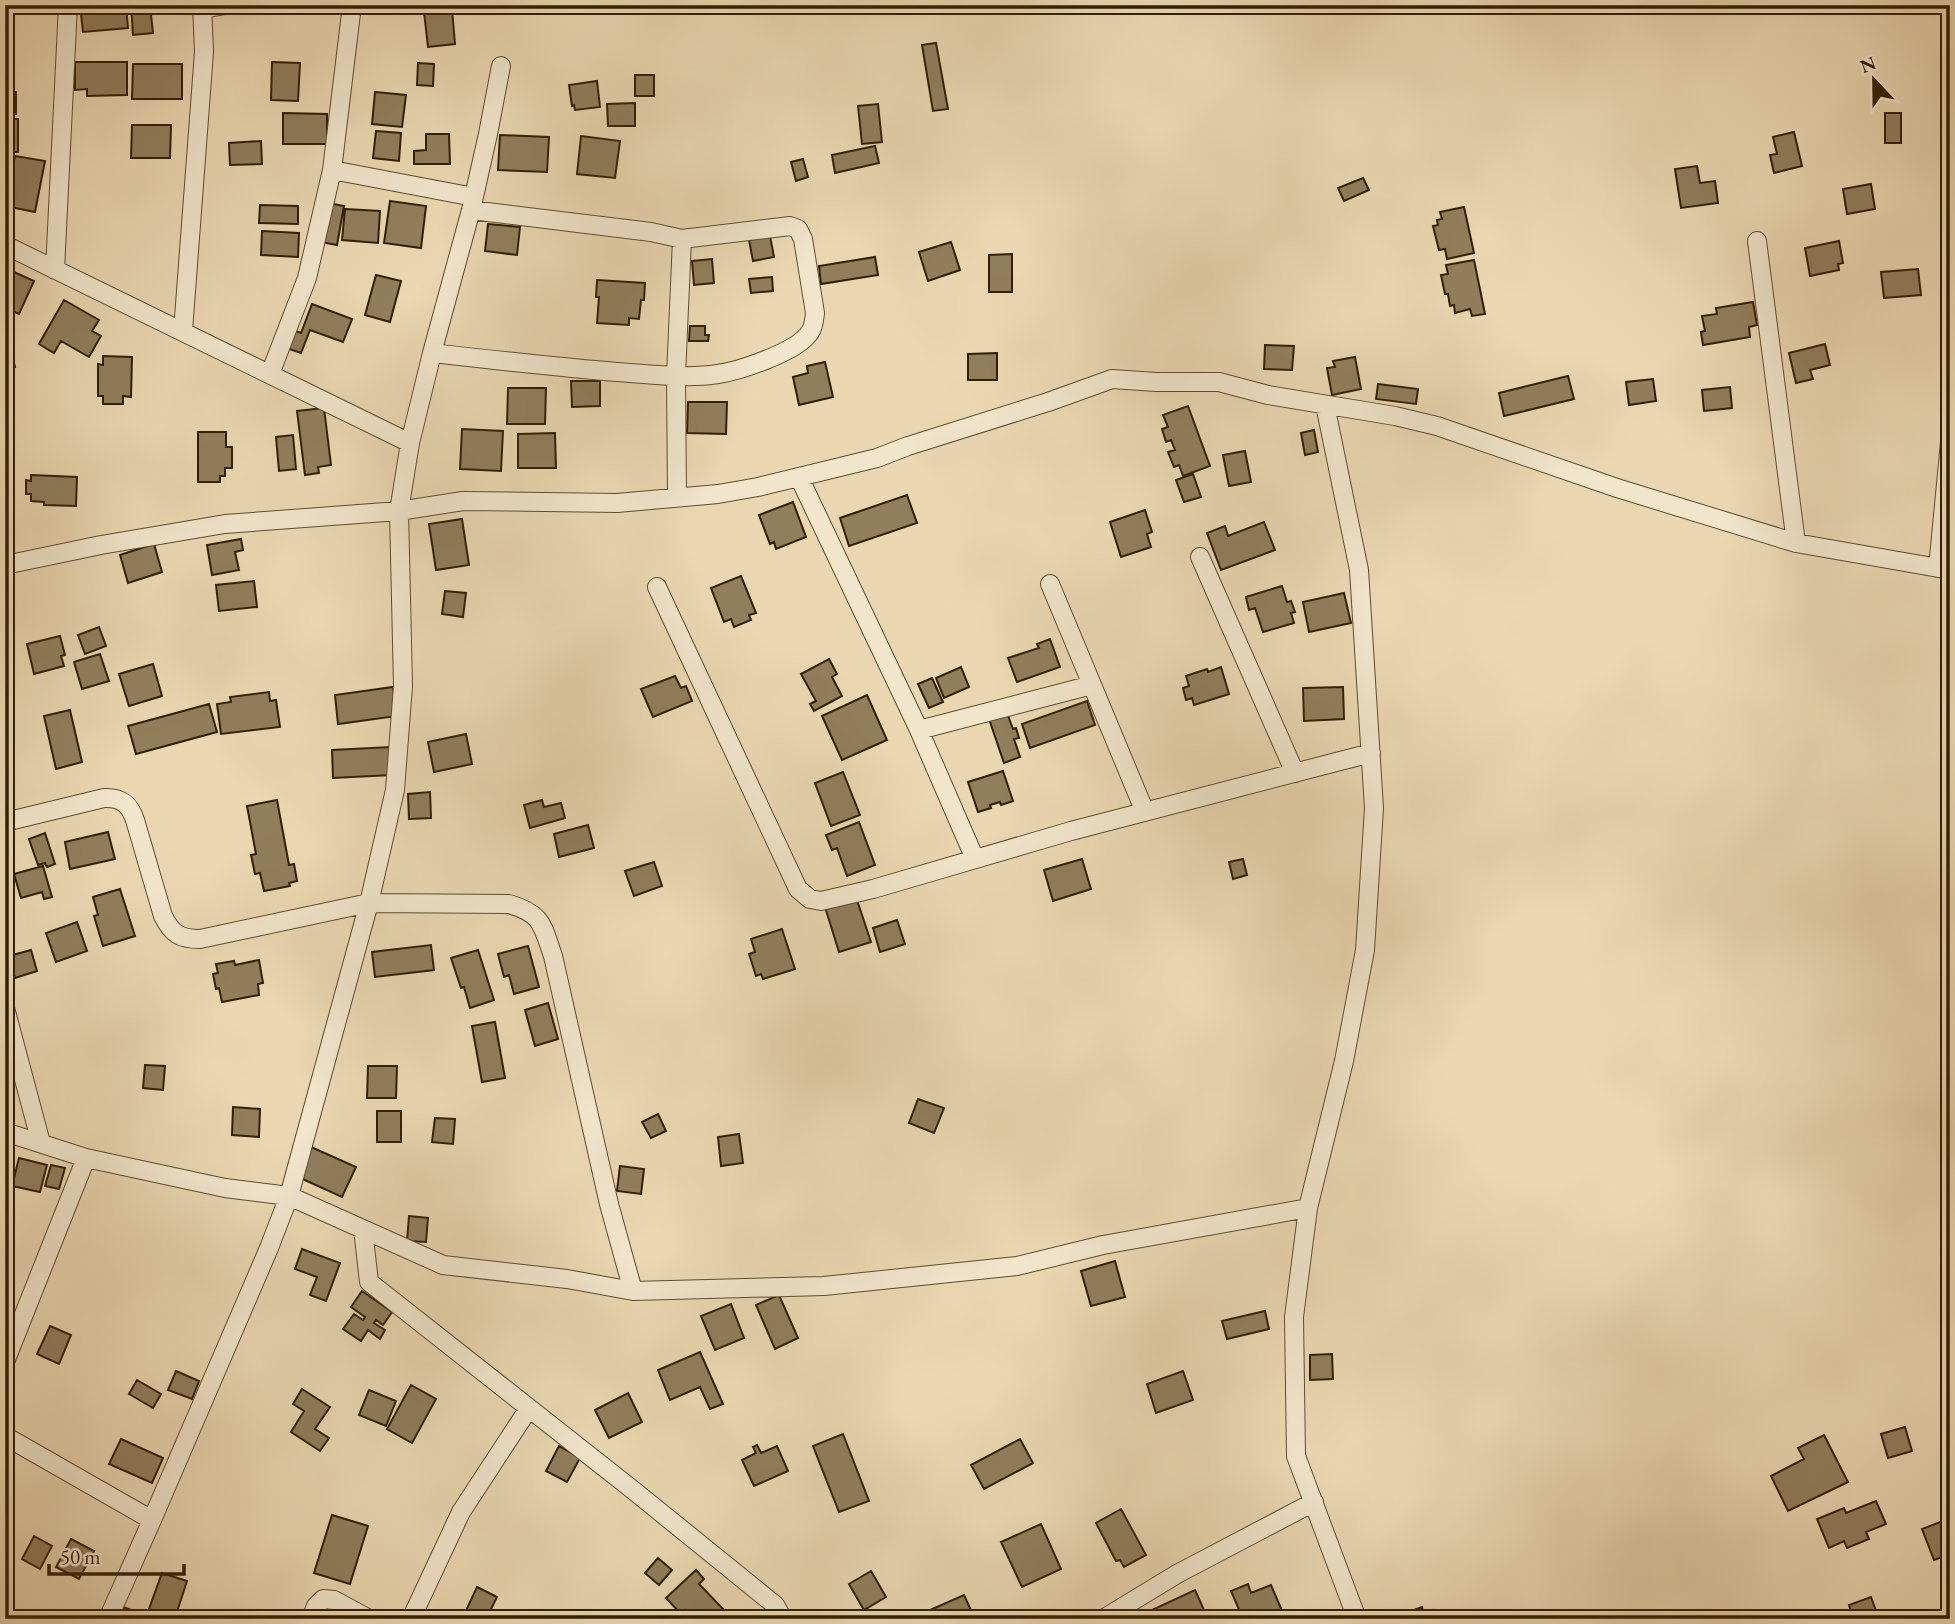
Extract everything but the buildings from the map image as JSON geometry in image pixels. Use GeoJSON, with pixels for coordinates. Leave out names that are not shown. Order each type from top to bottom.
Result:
{"type":"FeatureCollection","features":[{"type":"Feature","properties":{"kind":"street"},"geometry":{"type":"LineString","coordinates":[[55,270],[68,5]]}},
{"type":"Feature","properties":{"kind":"street"},"geometry":{"type":"LineString","coordinates":[[183,331],[204,52],[202,7],[225,5]]}},
{"type":"Feature","properties":{"kind":"street"},"geometry":{"type":"LineString","coordinates":[[270,374],[307,278],[332,170],[352,5]]}},
{"type":"Feature","properties":{"kind":"street"},"geometry":{"type":"LineString","coordinates":[[108,1619],[270,1248],[289,1196],[369,903],[394,790],[403,686],[399,511],[410,443],[473,204],[500,66]]}},
{"type":"Feature","properties":{"kind":"street"},"geometry":{"type":"LineString","coordinates":[[332,170],[473,204],[682,239],[790,226],[798,229],[803,239],[815,313],[814,325],[807,337],[796,345],[756,365],[719,374],[677,376],[544,366],[432,353]]}},
{"type":"Feature","properties":{"kind":"street"},"geometry":{"type":"LineString","coordinates":[[677,497],[677,376],[682,239]]}},
{"type":"Feature","properties":{"kind":"street"},"geometry":{"type":"LineString","coordinates":[[1757,241],[1797,543]]}},
{"type":"Feature","properties":{"kind":"street"},"geometry":{"type":"LineString","coordinates":[[5,245],[410,443]]}},
{"type":"Feature","properties":{"kind":"street"},"geometry":{"type":"LineString","coordinates":[[5,565],[225,524],[399,511],[463,501],[617,503],[718,494],[877,458],[1112,379],[1219,382],[1268,395],[1395,416],[1437,426],[1617,488],[1797,543],[1944,569],[1950,442]]}},
{"type":"Feature","properties":{"kind":"street"},"geometry":{"type":"LineString","coordinates":[[1325,405],[1359,570],[1374,808],[1365,950],[1344,1061],[1308,1208],[1294,1317],[1296,1456],[1357,1619]]}},
{"type":"Feature","properties":{"kind":"street"},"geometry":{"type":"LineString","coordinates":[[799,477],[919,730],[975,859]]}},
{"type":"Feature","properties":{"kind":"street"},"geometry":{"type":"LineString","coordinates":[[1200,557],[1295,773]]}},
{"type":"Feature","properties":{"kind":"street"},"geometry":{"type":"LineString","coordinates":[[1050,584],[1145,812]]}},
{"type":"Feature","properties":{"kind":"street"},"geometry":{"type":"LineString","coordinates":[[657,587],[798,889],[810,899],[821,901],[873,889],[1145,812],[1371,753]]}},
{"type":"Feature","properties":{"kind":"street"},"geometry":{"type":"LineString","coordinates":[[919,730],[1092,685]]}},
{"type":"Feature","properties":{"kind":"street"},"geometry":{"type":"LineString","coordinates":[[5,822],[104,799],[114,798],[124,802],[131,808],[167,925],[174,933],[186,939],[200,939],[369,903],[509,904],[527,909],[536,915],[553,956],[609,1204],[633,1290]]}},
{"type":"Feature","properties":{"kind":"street"},"geometry":{"type":"LineString","coordinates":[[5,1007],[41,1143]]}},
{"type":"Feature","properties":{"kind":"street"},"geometry":{"type":"LineString","coordinates":[[5,1132],[86,1158],[225,1188],[289,1196],[443,1265],[567,1279],[633,1290],[824,1286],[1017,1266],[1103,1245],[1308,1208]]}},
{"type":"Feature","properties":{"kind":"street"},"geometry":{"type":"LineString","coordinates":[[5,1362],[86,1158]]}},
{"type":"Feature","properties":{"kind":"street"},"geometry":{"type":"LineString","coordinates":[[363,1229],[369,1282],[775,1605],[783,1619]]}},
{"type":"Feature","properties":{"kind":"street"},"geometry":{"type":"LineString","coordinates":[[411,1619],[461,1512],[528,1408]]}},
{"type":"Feature","properties":{"kind":"street"},"geometry":{"type":"LineString","coordinates":[[5,1436],[152,1520]]}},
{"type":"Feature","properties":{"kind":"street"},"geometry":{"type":"LineString","coordinates":[[1103,1619],[1177,1574],[1314,1502]]}},
{"type":"Feature","properties":{"kind":"street"},"geometry":{"type":"LineString","coordinates":[[312,1619],[316,1606],[323,1599],[334,1600],[369,1619]]}}]}
